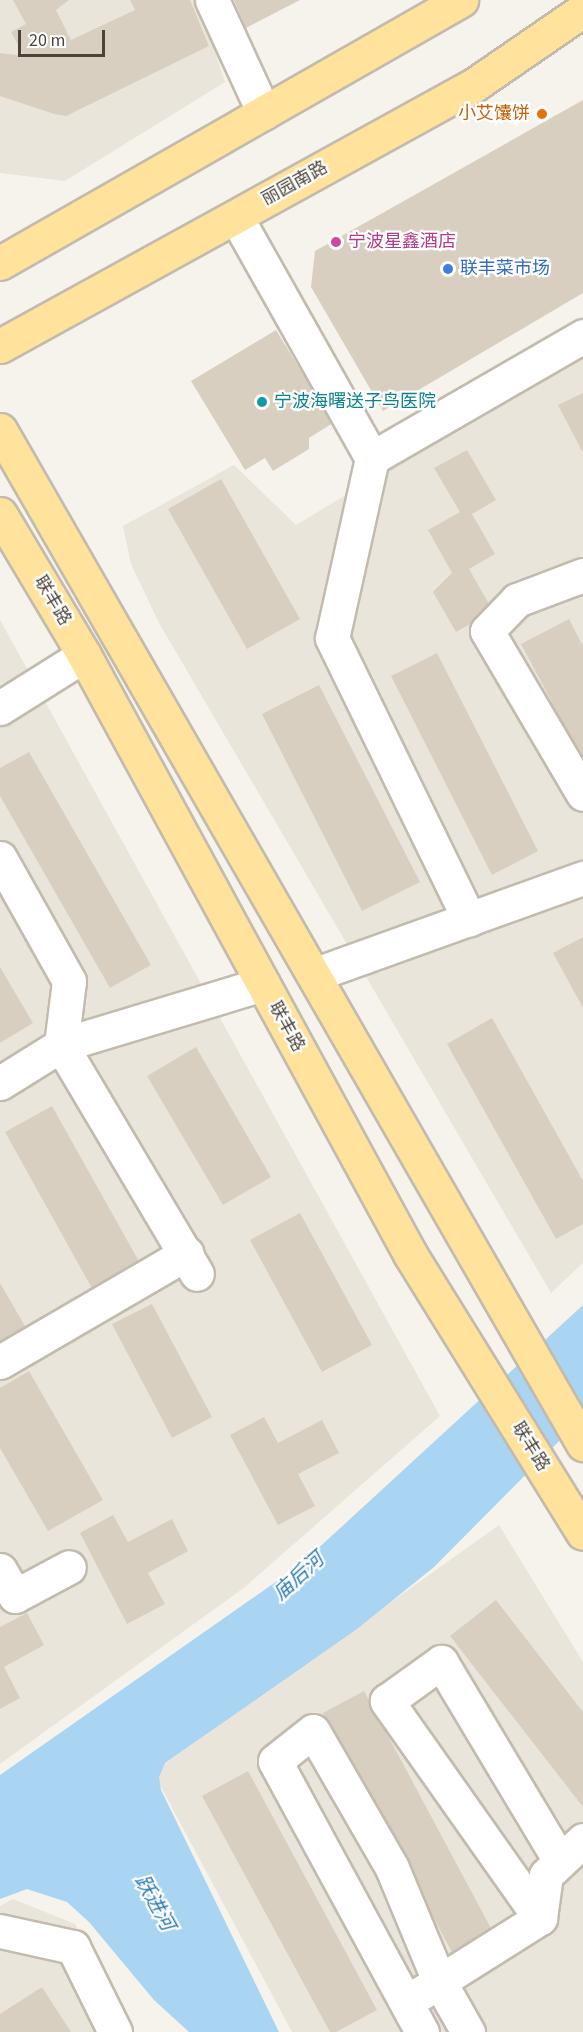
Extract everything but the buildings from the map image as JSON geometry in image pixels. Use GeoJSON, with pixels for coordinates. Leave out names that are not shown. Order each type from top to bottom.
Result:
{"type":"FeatureCollection","features":[{"type":"Feature","properties":{"kind":"main road"},"geometry":{"type":"LineString","coordinates":[[0,263],[461,0]]}},
{"type":"Feature","properties":{"kind":"main road","name":"丽园南路"},"geometry":{"type":"LineString","coordinates":[[0,346],[474,85],[583,10]]}},
{"type":"Feature","properties":{"kind":"main road"},"geometry":{"type":"LineString","coordinates":[[0,430],[316,974],[583,1444]]}},
{"type":"Feature","properties":{"kind":"main road","name":"联丰路"},"geometry":{"type":"LineString","coordinates":[[0,514],[84,655],[410,1254],[583,1533]]}},
{"type":"Feature","properties":{"kind":"street"},"geometry":{"type":"LineString","coordinates":[[212,0],[264,113]]}},
{"type":"Feature","properties":{"kind":"street"},"geometry":{"type":"LineString","coordinates":[[236,217],[372,458],[332,638],[469,919]]}},
{"type":"Feature","properties":{"kind":"street"},"geometry":{"type":"LineString","coordinates":[[372,458],[583,336]]}},
{"type":"Feature","properties":{"kind":"street"},"geometry":{"type":"LineString","coordinates":[[583,575],[517,600],[487,631],[583,794]]}},
{"type":"Feature","properties":{"kind":"street"},"geometry":{"type":"LineString","coordinates":[[0,708],[84,655]]}},
{"type":"Feature","properties":{"kind":"street"},"geometry":{"type":"LineString","coordinates":[[0,858],[69,981],[61,1045],[192,1264],[0,1362]]}},
{"type":"Feature","properties":{"kind":"street"},"geometry":{"type":"LineString","coordinates":[[316,974],[583,878]]}},
{"type":"Feature","properties":{"kind":"street"},"geometry":{"type":"LineString","coordinates":[[0,1083],[61,1045],[263,984]]}},
{"type":"Feature","properties":{"kind":"street"},"geometry":{"type":"LineString","coordinates":[[0,1570],[15,1596],[69,1567]]}},
{"type":"Feature","properties":{"kind":"street"},"geometry":{"type":"LineString","coordinates":[[441,1662],[571,1850],[546,1875],[540,1918],[387,1701],[441,1662]]}},
{"type":"Feature","properties":{"kind":"street"},"geometry":{"type":"LineString","coordinates":[[422,2032],[275,1761],[313,1731],[392,1868],[439,1981],[468,2032]]}},
{"type":"Feature","properties":{"kind":"street"},"geometry":{"type":"LineString","coordinates":[[406,2002],[540,1918]]}},
{"type":"Feature","properties":{"kind":"street"},"geometry":{"type":"LineString","coordinates":[[0,1931],[73,1947],[115,2032]]}},
{"type":"Feature","properties":{"kind":"shaded area"},"geometry":{"type":"Polygon","coordinates":[[[0,0],[198,0],[225,82],[65,181],[0,173],[0,0]]]}},
{"type":"Feature","properties":{"kind":"shaded area"},"geometry":{"type":"Polygon","coordinates":[[[583,353],[583,1263],[551,1293],[159,623],[131,564],[123,526],[234,465],[296,525],[583,353]]]}},
{"type":"Feature","properties":{"kind":"shaded area"},"geometry":{"type":"Polygon","coordinates":[[[0,620],[440,1416],[245,1587],[0,1764],[0,620]]]}},
{"type":"Feature","properties":{"kind":"shaded area"},"geometry":{"type":"Polygon","coordinates":[[[499,1525],[583,1662],[583,2032],[292,2032],[153,1772],[499,1525]]]}},
{"type":"Feature","properties":{"kind":"shaded area"},"geometry":{"type":"Polygon","coordinates":[[[13,1899],[75,1924],[134,2032],[0,2032],[0,1906],[13,1899]]]}},
{"type":"Feature","properties":{"kind":"water"},"geometry":{"type":"Polygon","coordinates":[[[583,1305],[583,1417],[434,1567],[357,1629],[165,1763],[159,1777],[161,1790],[279,2032],[189,2032],[154,2000],[89,1922],[67,1902],[27,1889],[0,1899],[0,1775],[300,1565],[583,1305]]]}},
{"type":"Feature","properties":{"kind":"place","name":"小艾馕饼"},"geometry":{"type":"Point","coordinates":[542,114]}},
{"type":"Feature","properties":{"kind":"place","name":"宁波星鑫酒店"},"geometry":{"type":"Point","coordinates":[336,242]}},
{"type":"Feature","properties":{"kind":"place","name":"联丰菜市场"},"geometry":{"type":"Point","coordinates":[448,269]}},
{"type":"Feature","properties":{"kind":"place","name":"宁波海曙送子鸟医院"},"geometry":{"type":"Point","coordinates":[262,402]}},
{"type":"Feature","properties":{"kind":"water label","name":"庙后河"},"geometry":{"type":"Point","coordinates":[299,1577]}},
{"type":"Feature","properties":{"kind":"water label","name":"跃进河"},"geometry":{"type":"Point","coordinates":[154,1903]}}]}
